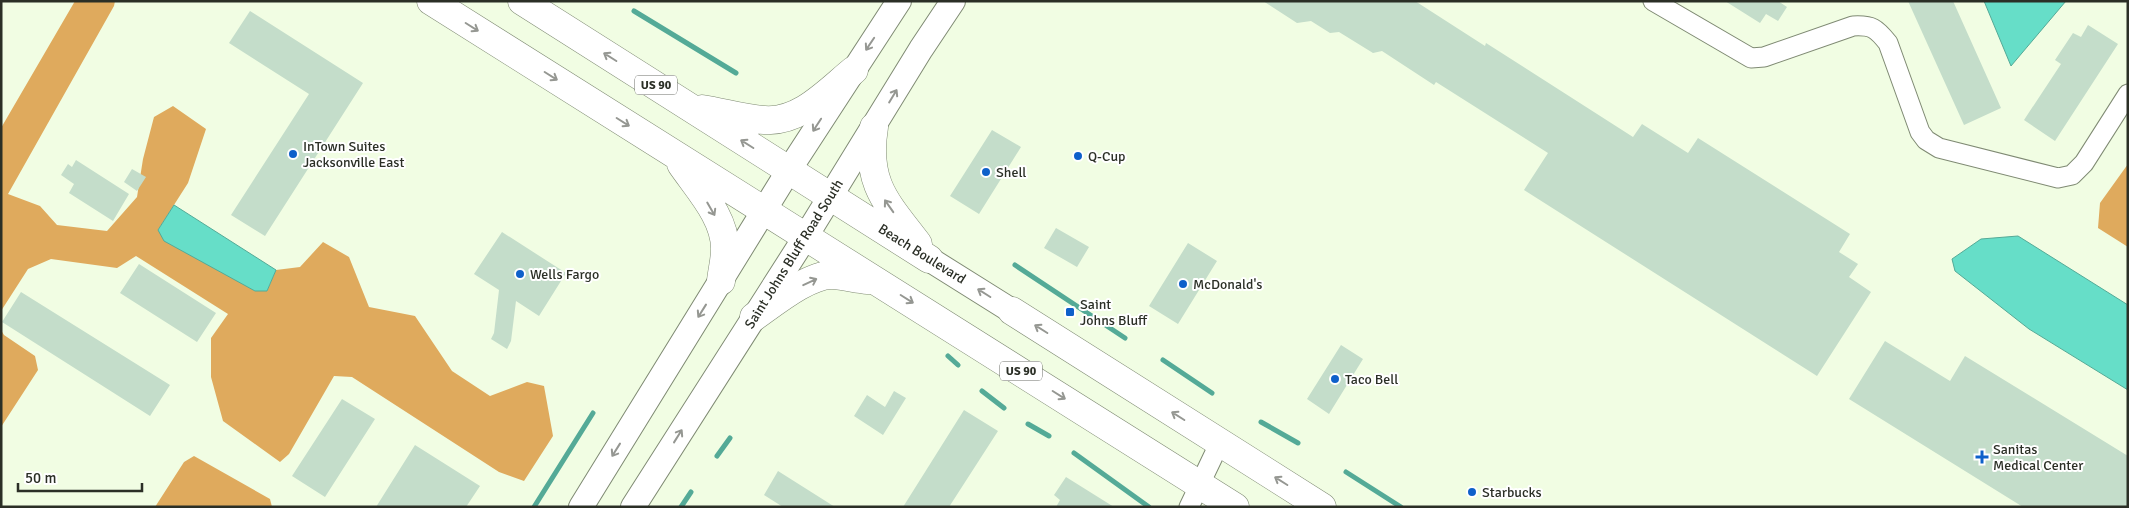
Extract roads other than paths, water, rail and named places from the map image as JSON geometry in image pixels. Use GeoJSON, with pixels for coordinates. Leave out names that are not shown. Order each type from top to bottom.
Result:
{"type":"FeatureCollection","features":[{"type":"Feature","properties":{"kind":"highway","name":"US 90"},"geometry":{"type":"LineString","coordinates":[[431,1],[878,282],[1194,495],[1235,507]]}},
{"type":"Feature","properties":{"kind":"highway","name":"Beach Boulevard"},"geometry":{"type":"LineString","coordinates":[[522,1],[929,259]]}},
{"type":"Feature","properties":{"kind":"highway"},"geometry":{"type":"LineString","coordinates":[[688,106],[765,120],[785,118],[808,108],[854,70]]}},
{"type":"Feature","properties":{"kind":"highway"},"geometry":{"type":"LineString","coordinates":[[874,128],[871,155],[875,180],[886,203],[929,259]]}},
{"type":"Feature","properties":{"kind":"highway"},"geometry":{"type":"LineString","coordinates":[[674,154],[713,210],[723,233],[725,250],[721,281]]}},
{"type":"Feature","properties":{"kind":"highway"},"geometry":{"type":"LineString","coordinates":[[754,317],[792,291],[818,278],[832,275],[878,282]]}},
{"type":"Feature","properties":{"kind":"highway","name":"Beach Boulevard"},"geometry":{"type":"LineString","coordinates":[[1012,311],[1322,507]]}},
{"type":"Feature","properties":{"kind":"main road"},"geometry":{"type":"LineString","coordinates":[[581,507],[789,170],[899,1]]}},
{"type":"Feature","properties":{"kind":"main road","name":"Saint Johns Bluff Road South"},"geometry":{"type":"LineString","coordinates":[[633,507],[953,1]]}},
{"type":"Feature","properties":{"kind":"main road","name":"Beach Boulevard"},"geometry":{"type":"LineString","coordinates":[[929,259],[1012,311]]}},
{"type":"Feature","properties":{"kind":"street"},"geometry":{"type":"LineString","coordinates":[[1653,1],[1750,58],[1764,57],[1853,26],[1868,25],[1879,32],[1888,43],[1920,132],[1926,140],[1939,148],[2058,178],[2072,175],[2084,163],[2128,94]]}},
{"type":"Feature","properties":{"kind":"street"},"geometry":{"type":"LineString","coordinates":[[1194,495],[1220,442]]}},
{"type":"Feature","properties":{"kind":"water"},"geometry":{"type":"Polygon","coordinates":[[[1984,1],[2066,1],[2011,66],[1984,1]]]}},
{"type":"Feature","properties":{"kind":"water"},"geometry":{"type":"Polygon","coordinates":[[[174,205],[276,270],[267,291],[255,291],[164,241],[158,230],[174,205]]]}},
{"type":"Feature","properties":{"kind":"water"},"geometry":{"type":"Polygon","coordinates":[[[2018,236],[2128,305],[2128,390],[2029,329],[1955,271],[1952,259],[1981,239],[2018,236]]]}},
{"type":"Feature","properties":{"kind":"waterway"},"geometry":{"type":"LineString","coordinates":[[634,11],[736,73]]}},
{"type":"Feature","properties":{"kind":"waterway"},"geometry":{"type":"LineString","coordinates":[[1015,265],[1125,338]]}},
{"type":"Feature","properties":{"kind":"waterway"},"geometry":{"type":"LineString","coordinates":[[948,356],[958,365]]}},
{"type":"Feature","properties":{"kind":"waterway"},"geometry":{"type":"LineString","coordinates":[[1163,360],[1212,393]]}},
{"type":"Feature","properties":{"kind":"waterway"},"geometry":{"type":"LineString","coordinates":[[982,391],[1004,408]]}},
{"type":"Feature","properties":{"kind":"waterway"},"geometry":{"type":"LineString","coordinates":[[534,507],[593,413]]}},
{"type":"Feature","properties":{"kind":"waterway"},"geometry":{"type":"LineString","coordinates":[[1261,422],[1298,443]]}},
{"type":"Feature","properties":{"kind":"waterway"},"geometry":{"type":"LineString","coordinates":[[1028,424],[1049,436]]}},
{"type":"Feature","properties":{"kind":"waterway"},"geometry":{"type":"LineString","coordinates":[[717,456],[730,438]]}},
{"type":"Feature","properties":{"kind":"waterway"},"geometry":{"type":"LineString","coordinates":[[1074,453],[1149,507]]}},
{"type":"Feature","properties":{"kind":"waterway"},"geometry":{"type":"LineString","coordinates":[[1346,472],[1401,507]]}},
{"type":"Feature","properties":{"kind":"waterway"},"geometry":{"type":"LineString","coordinates":[[681,507],[691,492]]}},
{"type":"Feature","properties":{"kind":"place","name":"InTown Suites Jacksonville East"},"geometry":{"type":"Point","coordinates":[293,154]}},
{"type":"Feature","properties":{"kind":"place","name":"Q-Cup"},"geometry":{"type":"Point","coordinates":[1078,156]}},
{"type":"Feature","properties":{"kind":"place","name":"Shell"},"geometry":{"type":"Point","coordinates":[986,172]}},
{"type":"Feature","properties":{"kind":"place","name":"Wells Fargo"},"geometry":{"type":"Point","coordinates":[520,274]}},
{"type":"Feature","properties":{"kind":"place","name":"McDonald's"},"geometry":{"type":"Point","coordinates":[1183,284]}},
{"type":"Feature","properties":{"kind":"place","name":"Saint Johns Bluff"},"geometry":{"type":"Point","coordinates":[1070,312]}},
{"type":"Feature","properties":{"kind":"place","name":"Taco Bell"},"geometry":{"type":"Point","coordinates":[1335,379]}},
{"type":"Feature","properties":{"kind":"place","name":"Sanitas Medical Center"},"geometry":{"type":"Point","coordinates":[1982,457]}},
{"type":"Feature","properties":{"kind":"place","name":"Starbucks"},"geometry":{"type":"Point","coordinates":[1472,492]}}]}
